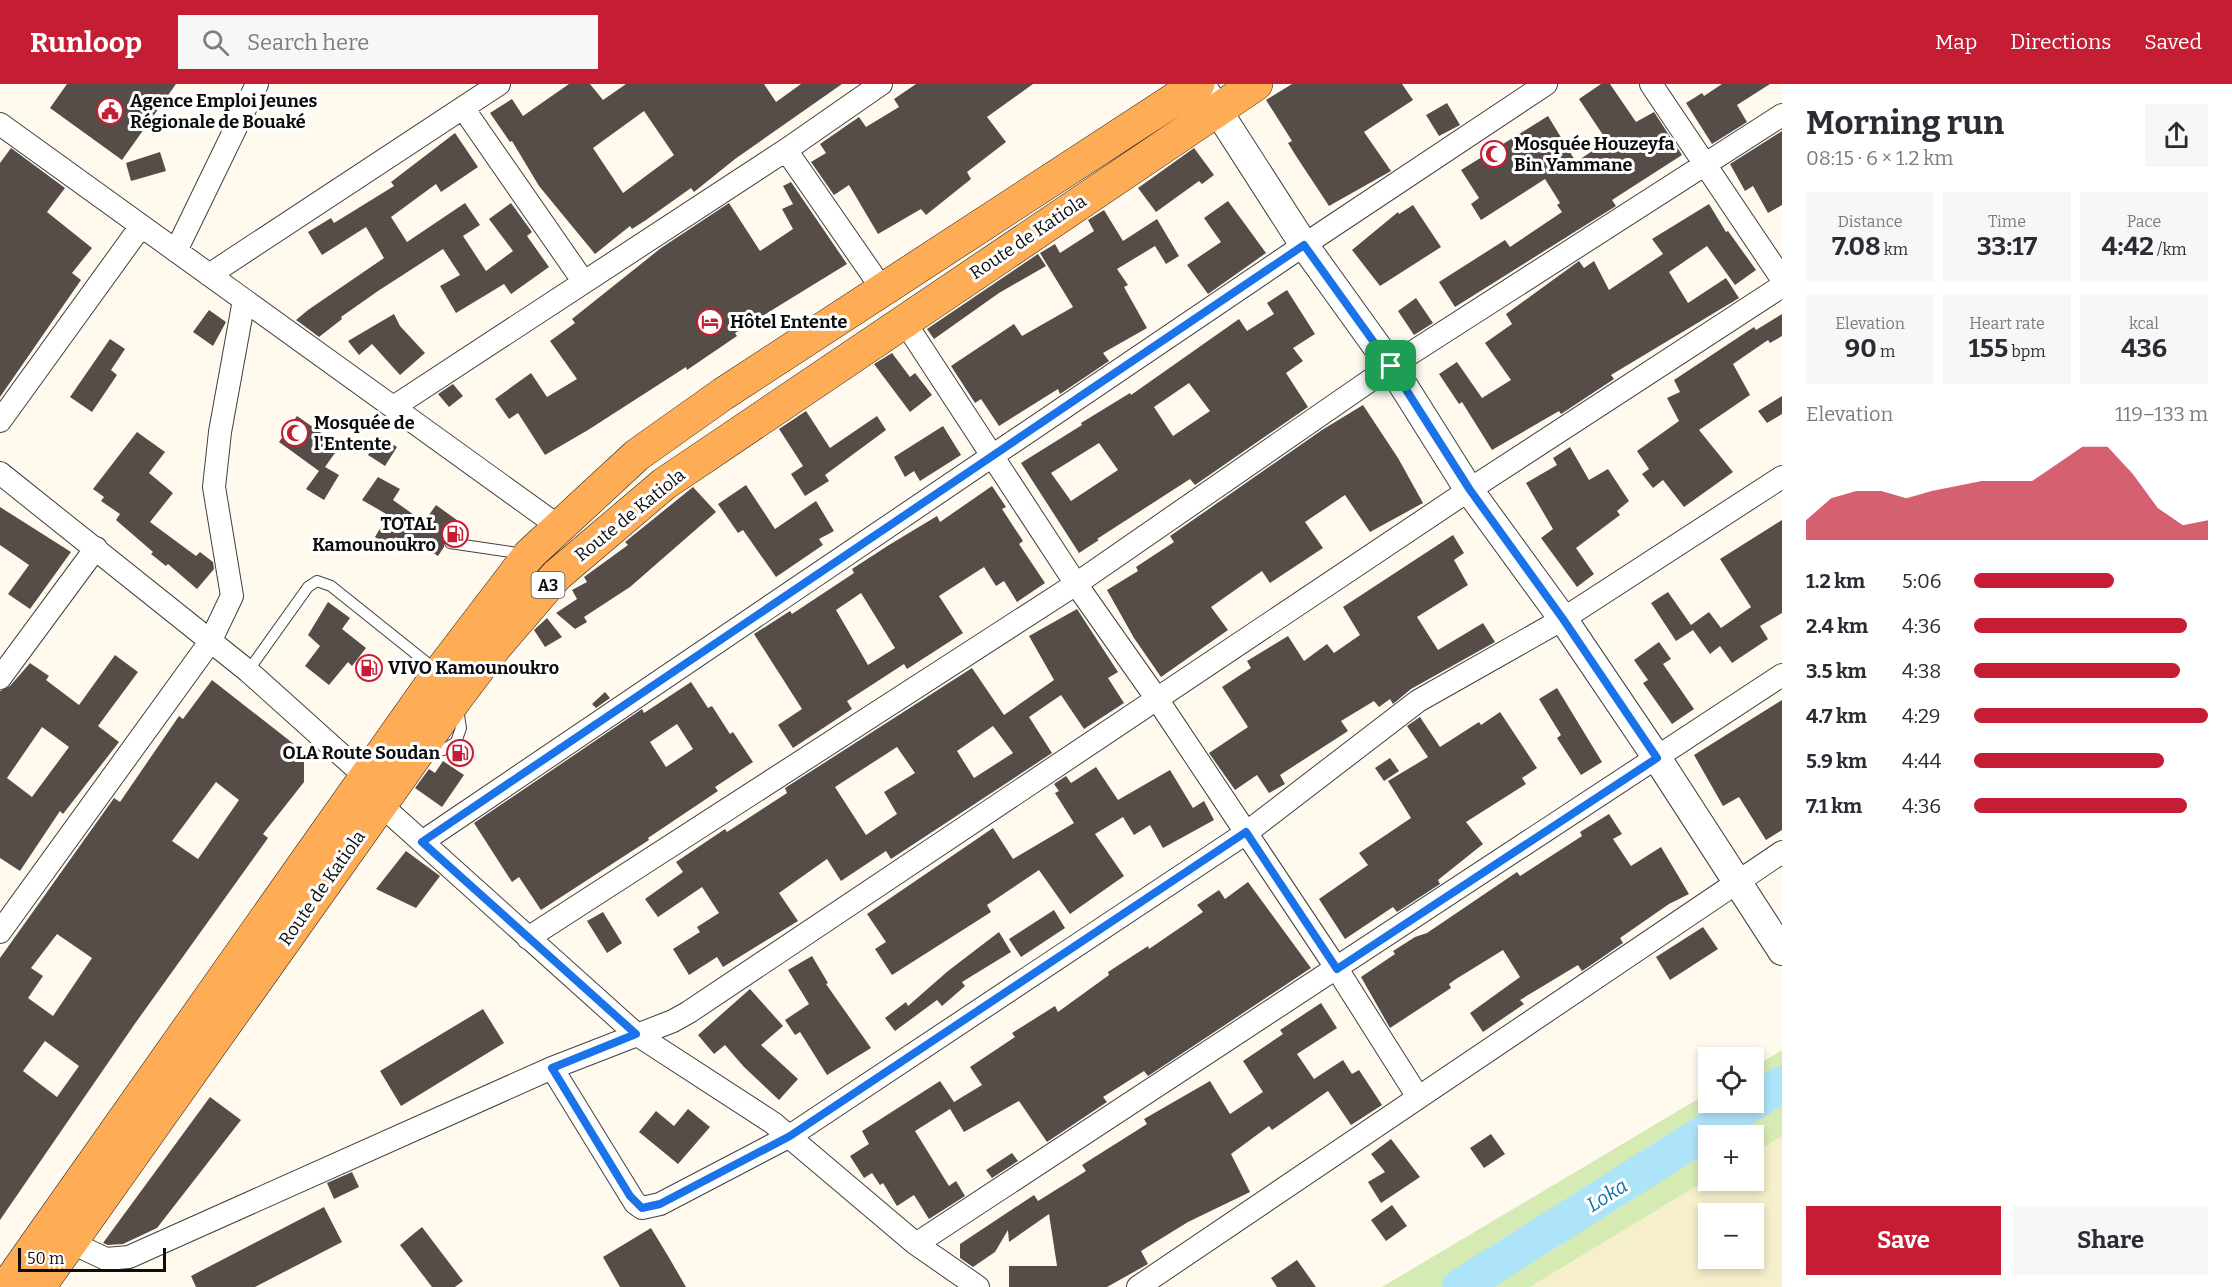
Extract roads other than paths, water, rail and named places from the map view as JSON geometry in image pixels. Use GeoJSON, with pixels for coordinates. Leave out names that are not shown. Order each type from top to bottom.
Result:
{"type":"FeatureCollection","features":[{"type":"Feature","properties":{"kind":"highway","name":"Route de Katiola"},"geometry":{"type":"LineString","coordinates":[[39,1287],[448,685],[529,555],[558,526],[638,455],[723,394],[883,290],[1205,92],[1256,84]]}},
{"type":"Feature","properties":{"kind":"highway","name":"Route de Katiola"},"geometry":{"type":"LineString","coordinates":[[6,1287],[374,791],[416,756],[448,685],[528,607],[557,575],[664,484],[904,321],[1205,92]]}},
{"type":"Feature","properties":{"kind":"street"},"geometry":{"type":"LineString","coordinates":[[176,251],[257,84]]}},
{"type":"Feature","properties":{"kind":"street"},"geometry":{"type":"LineString","coordinates":[[209,275],[499,84]]}},
{"type":"Feature","properties":{"kind":"street"},"geometry":{"type":"LineString","coordinates":[[395,406],[786,150],[881,84]]}},
{"type":"Feature","properties":{"kind":"street"},"geometry":{"type":"LineString","coordinates":[[422,842],[1304,245],[1546,84]]}},
{"type":"Feature","properties":{"kind":"street"},"geometry":{"type":"LineString","coordinates":[[1651,84],[1782,279]]}},
{"type":"Feature","properties":{"kind":"street"},"geometry":{"type":"LineString","coordinates":[[1205,92],[1304,245],[1391,366],[1470,490],[1563,619],[1657,758],[1739,881],[1782,951]]}},
{"type":"Feature","properties":{"kind":"street"},"geometry":{"type":"LineString","coordinates":[[463,108],[583,281]]}},
{"type":"Feature","properties":{"kind":"street"},"geometry":{"type":"LineString","coordinates":[[528,938],[1076,584],[1391,366],[1782,115]]}},
{"type":"Feature","properties":{"kind":"street"},"geometry":{"type":"LineString","coordinates":[[1,126],[395,406],[558,526]]}},
{"type":"Feature","properties":{"kind":"street"},"geometry":{"type":"LineString","coordinates":[[786,150],[883,290]]}},
{"type":"Feature","properties":{"kind":"street"},"geometry":{"type":"LineString","coordinates":[[0,421],[141,226]]}},
{"type":"Feature","properties":{"kind":"street"},"geometry":{"type":"LineString","coordinates":[[70,1242],[106,1259],[129,1257],[552,1068],[673,1021],[1470,490],[1782,286]]}},
{"type":"Feature","properties":{"kind":"street"},"geometry":{"type":"LineString","coordinates":[[0,932],[210,642],[232,596],[214,487],[220,432],[244,300]]}},
{"type":"Feature","properties":{"kind":"street"},"geometry":{"type":"LineString","coordinates":[[904,321],[1076,584],[1337,969],[1418,1097]]}},
{"type":"Feature","properties":{"kind":"street"},"geometry":{"type":"LineString","coordinates":[[0,473],[248,671],[374,791],[422,842],[636,1034],[790,1136],[916,1244],[978,1287]]}},
{"type":"Feature","properties":{"kind":"street"},"geometry":{"type":"LineString","coordinates":[[552,1068],[630,1196],[642,1208],[660,1204],[790,1136],[1246,832],[1352,754],[1404,711],[1563,619],[1782,477]]}},
{"type":"Feature","properties":{"kind":"street"},"geometry":{"type":"LineString","coordinates":[[0,678],[96,548]]}},
{"type":"Feature","properties":{"kind":"street"},"geometry":{"type":"LineString","coordinates":[[916,1244],[1782,675]]}},
{"type":"Feature","properties":{"kind":"street"},"geometry":{"type":"LineString","coordinates":[[1138,1287],[1782,852]]}},
{"type":"Feature","properties":{"kind":"lane"},"geometry":{"type":"LineString","coordinates":[[450,543],[529,555]]}},
{"type":"Feature","properties":{"kind":"lane"},"geometry":{"type":"LineString","coordinates":[[248,671],[308,587],[316,581],[332,586],[448,685]]}},
{"type":"Feature","properties":{"kind":"waterway","name":"Loka"},"geometry":{"type":"LineString","coordinates":[[1764,1096],[1782,1084]]}},
{"type":"Feature","properties":{"kind":"waterway","name":"Loka"},"geometry":{"type":"LineString","coordinates":[[1460,1287],[1736,1113]]}},
{"type":"Feature","properties":{"kind":"place","name":"Agence Emploi Jeunes Régionale de Bouaké"},"geometry":{"type":"Point","coordinates":[110,111]}},
{"type":"Feature","properties":{"kind":"place","name":"Mosquée Houzeyfa Bin Yammane"},"geometry":{"type":"Point","coordinates":[1494,154]}},
{"type":"Feature","properties":{"kind":"place","name":"Hôtel Entente"},"geometry":{"type":"Point","coordinates":[710,322]}},
{"type":"Feature","properties":{"kind":"place","name":"Mosquée de l'Entente"},"geometry":{"type":"Point","coordinates":[295,433]}},
{"type":"Feature","properties":{"kind":"place","name":"TOTAL Kamounoukro"},"geometry":{"type":"Point","coordinates":[455,534]}},
{"type":"Feature","properties":{"kind":"place","name":"VIVO Kamounoukro"},"geometry":{"type":"Point","coordinates":[369,668]}},
{"type":"Feature","properties":{"kind":"place","name":"OLA Route Soudan"},"geometry":{"type":"Point","coordinates":[460,753]}}]}
